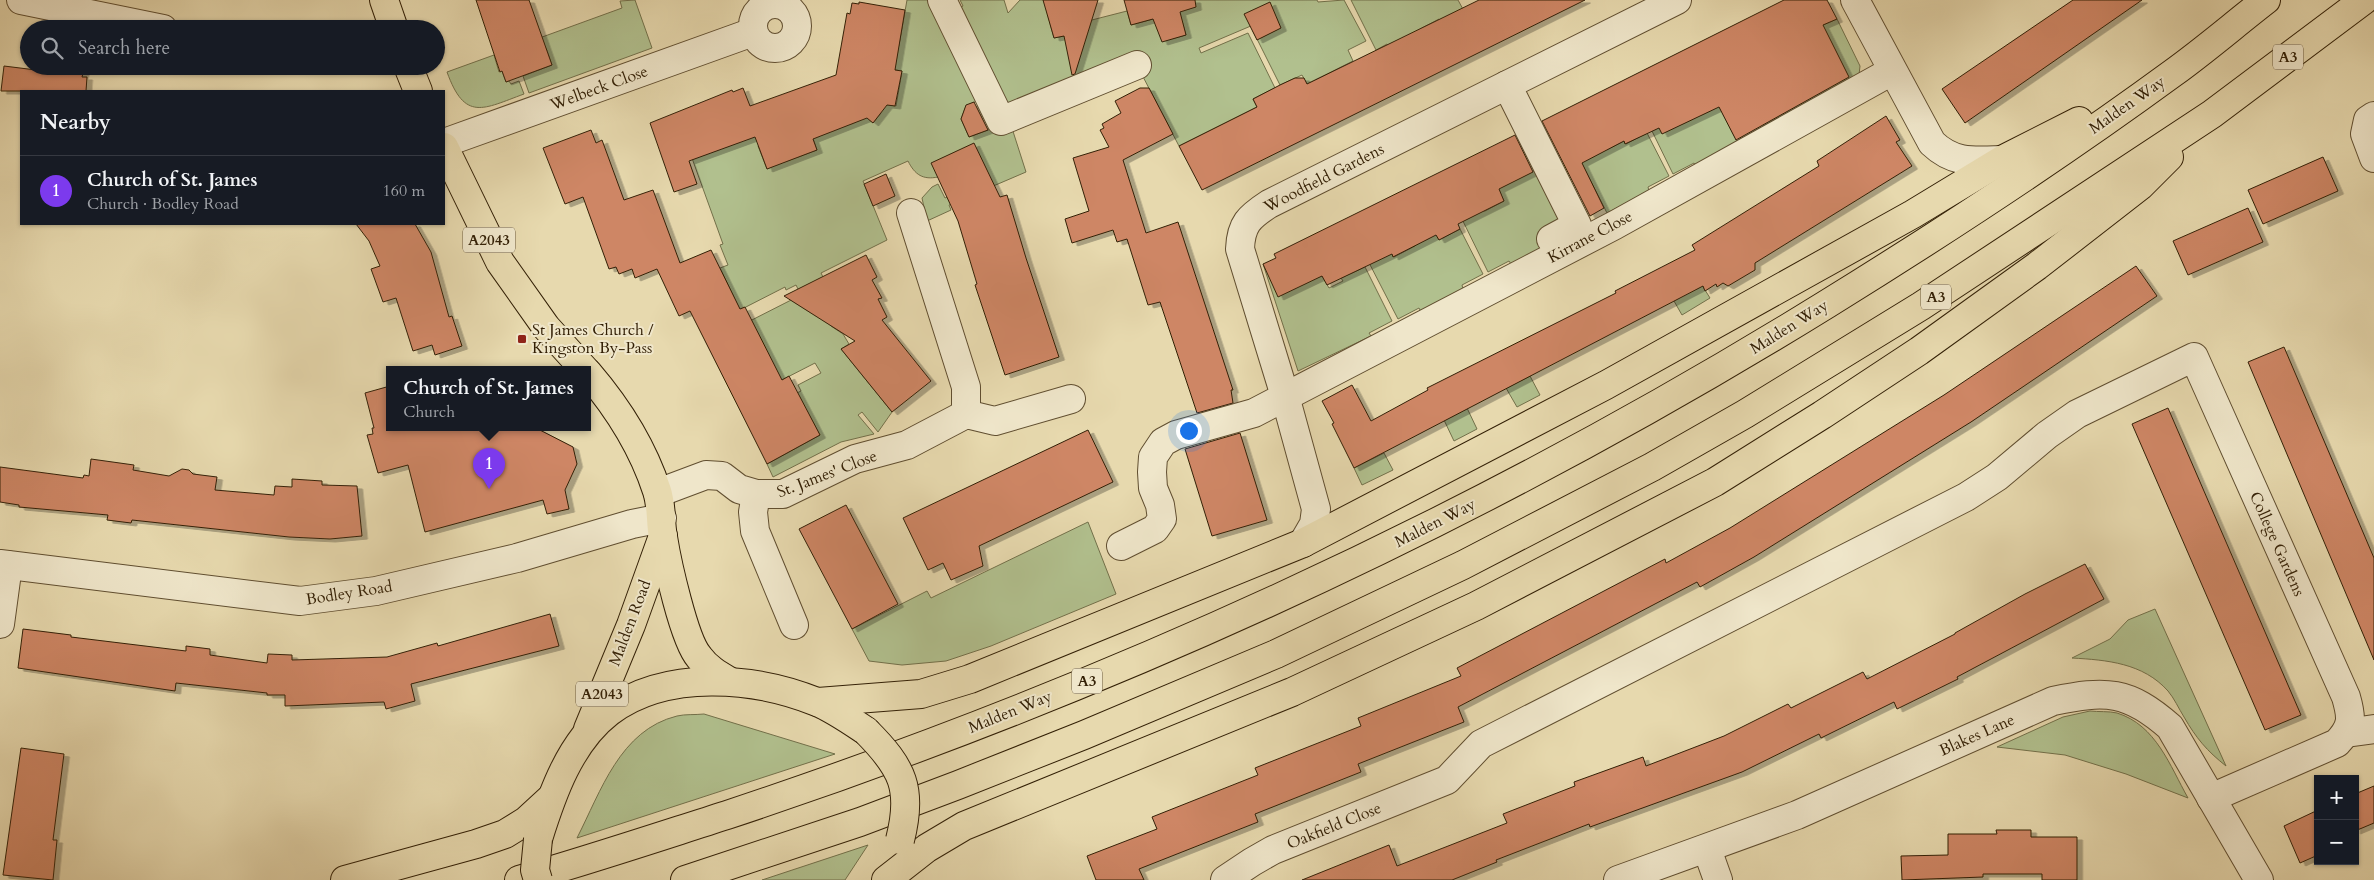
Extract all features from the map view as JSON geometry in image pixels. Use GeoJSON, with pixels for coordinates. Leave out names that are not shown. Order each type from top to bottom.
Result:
{"type":"FeatureCollection","features":[{"type":"Feature","properties":{"kind":"main road"},"geometry":{"type":"LineString","coordinates":[[384,0],[391,20]]}},
{"type":"Feature","properties":{"kind":"main road","name":"Malden Way"},"geometry":{"type":"LineString","coordinates":[[519,880],[586,861],[834,779],[941,739],[1066,690],[1257,609],[1429,527],[1631,421],[1745,355],[1896,262],[2175,72],[2266,0]]}},
{"type":"Feature","properties":{"kind":"main road","name":"A3"},"geometry":{"type":"LineString","coordinates":[[685,880],[860,822],[1075,739],[1276,654],[1463,565],[1652,467],[1746,414],[1921,306],[2212,114],[2364,0]]}},
{"type":"Feature","properties":{"kind":"main road"},"geometry":{"type":"LineString","coordinates":[[818,702],[921,694],[970,679],[1303,543],[1606,386],[1905,219],[2002,160],[2175,72]]}},
{"type":"Feature","properties":{"kind":"main road"},"geometry":{"type":"LineString","coordinates":[[412,75],[418,90]]}},
{"type":"Feature","properties":{"kind":"main road"},"geometry":{"type":"LineString","coordinates":[[885,880],[927,848],[964,826],[1149,752],[1301,688],[1476,606],[1658,514],[1715,482],[1919,351],[2037,266],[2140,186],[2212,114]]}},
{"type":"Feature","properties":{"kind":"main road","name":"A2043"},"geometry":{"type":"LineString","coordinates":[[445,149],[500,262],[546,327],[581,366]]}},
{"type":"Feature","properties":{"kind":"main road","name":"Malden Road"},"geometry":{"type":"LineString","coordinates":[[591,377],[615,408],[638,445],[661,516],[685,627],[697,656],[710,670],[729,681]]}},
{"type":"Feature","properties":{"kind":"main road","name":"Malden Road"},"geometry":{"type":"LineString","coordinates":[[585,737],[631,625],[661,516]]}},
{"type":"Feature","properties":{"kind":"main road"},"geometry":{"type":"LineString","coordinates":[[538,880],[535,870],[538,839],[551,798],[568,763],[585,737],[609,712],[635,698],[669,686],[729,681],[779,690],[818,702],[866,731],[883,747],[899,771],[907,795],[906,817],[900,840],[885,880]]}},
{"type":"Feature","properties":{"kind":"main road"},"geometry":{"type":"LineString","coordinates":[[345,880],[476,844],[505,834],[526,821],[551,798]]}},
{"type":"Feature","properties":{"kind":"street"},"geometry":{"type":"LineString","coordinates":[[21,0],[119,20]]}},
{"type":"Feature","properties":{"kind":"street"},"geometry":{"type":"LineString","coordinates":[[942,0],[1001,121],[1137,65]]}},
{"type":"Feature","properties":{"kind":"street","name":"Woodfield Gardens"},"geometry":{"type":"LineString","coordinates":[[1303,543],[1314,524],[1316,509],[1285,396],[1240,249],[1241,233],[1251,216],[1270,204],[1677,0]]}},
{"type":"Feature","properties":{"kind":"street"},"geometry":{"type":"LineString","coordinates":[[1855,0],[1932,143],[1943,154],[1969,161],[2002,160]]}},
{"type":"Feature","properties":{"kind":"street","name":"Welbeck Close"},"geometry":{"type":"LineString","coordinates":[[445,143],[753,32]]}},
{"type":"Feature","properties":{"kind":"street","name":"Kirrane Close"},"geometry":{"type":"LineString","coordinates":[[1121,546],[1155,529],[1162,519],[1160,505],[1153,488],[1152,457],[1163,442],[1176,435],[1254,413],[1615,225],[1892,71]]}},
{"type":"Feature","properties":{"kind":"street"},"geometry":{"type":"LineString","coordinates":[[1507,85],[1577,225],[1550,239]]}},
{"type":"Feature","properties":{"kind":"street"},"geometry":{"type":"LineString","coordinates":[[2374,116],[2368,120],[2365,134],[2374,158]]}},
{"type":"Feature","properties":{"kind":"street"},"geometry":{"type":"LineString","coordinates":[[911,213],[966,387],[966,414],[995,421],[1071,399]]}},
{"type":"Feature","properties":{"kind":"street","name":"College Gardens"},"geometry":{"type":"LineString","coordinates":[[1447,780],[1481,744],[1966,497],[1997,478],[2047,435],[2078,414],[2194,357],[2346,697],[2350,712],[2350,722],[2346,732]]}},
{"type":"Feature","properties":{"kind":"street","name":"St. James' Close"},"geometry":{"type":"LineString","coordinates":[[661,516],[706,475],[722,476],[739,490],[756,494],[783,494],[855,459],[907,445],[966,414]]}},
{"type":"Feature","properties":{"kind":"street"},"geometry":{"type":"LineString","coordinates":[[756,494],[753,512],[754,531],[794,625]]}},
{"type":"Feature","properties":{"kind":"street","name":"Bodley Road"},"geometry":{"type":"LineString","coordinates":[[4,565],[300,601],[376,591],[517,558],[661,516]]}},
{"type":"Feature","properties":{"kind":"street"},"geometry":{"type":"LineString","coordinates":[[0,624],[4,565]]}},
{"type":"Feature","properties":{"kind":"street","name":"Blakes Lane"},"geometry":{"type":"LineString","coordinates":[[1618,880],[1707,849],[1839,797],[2053,701],[2087,694],[2123,696],[2150,709],[2170,727],[2258,880]]}},
{"type":"Feature","properties":{"kind":"street"},"geometry":{"type":"LineString","coordinates":[[2211,798],[2322,751],[2337,743],[2346,732],[2374,728]]}},
{"type":"Feature","properties":{"kind":"street","name":"Oakfield Close"},"geometry":{"type":"LineString","coordinates":[[1225,880],[1273,850],[1447,780]]}},
{"type":"Feature","properties":{"kind":"street"},"geometry":{"type":"LineString","coordinates":[[1707,849],[1718,880]]}},
{"type":"Feature","properties":{"kind":"green space"},"geometry":{"type":"Polygon","coordinates":[[[635,0],[652,48],[529,93],[523,76],[552,65],[546,48],[534,40],[622,8],[620,1],[635,0]]]}},
{"type":"Feature","properties":{"kind":"green space"},"geometry":{"type":"Polygon","coordinates":[[[907,0],[938,0],[985,97],[966,106],[961,119],[969,137],[1010,122],[1026,172],[949,205],[951,210],[927,221],[922,198],[932,187],[938,184],[945,198],[991,180],[974,144],[932,163],[938,177],[928,178],[920,175],[908,161],[863,181],[887,240],[821,273],[825,281],[831,326],[843,334],[849,344],[841,349],[892,412],[878,432],[862,412],[858,415],[874,434],[841,442],[773,477],[767,464],[820,435],[797,393],[801,391],[798,385],[821,373],[815,363],[776,383],[744,324],[801,295],[796,285],[786,290],[785,287],[740,310],[720,268],[728,265],[720,245],[723,244],[684,136],[760,135],[787,161],[817,150],[811,133],[853,106],[873,123],[881,113],[876,103],[896,106],[902,71],[890,69],[899,45],[907,0]],[[758,146],[767,169],[780,163],[758,146]]]}},
{"type":"Feature","properties":{"kind":"green space"},"geometry":{"type":"Polygon","coordinates":[[[960,0],[1004,0],[1008,13],[1020,0],[1050,0],[1048,16],[1054,38],[1074,34],[1084,22],[1127,11],[1131,25],[1153,19],[1171,39],[1186,35],[1176,0],[1317,0],[1318,2],[1344,0],[1366,41],[1348,50],[1353,61],[1307,84],[1302,75],[1280,85],[1253,31],[1272,17],[1199,48],[1201,53],[1248,33],[1275,88],[1253,99],[1257,107],[1179,146],[1139,69],[1002,116],[953,12],[963,6],[960,0]]]}},
{"type":"Feature","properties":{"kind":"green space"},"geometry":{"type":"Polygon","coordinates":[[[1351,0],[1458,0],[1465,13],[1442,24],[1439,19],[1422,28],[1391,50],[1387,44],[1376,50],[1351,0]]]}},
{"type":"Feature","properties":{"kind":"green space"},"geometry":{"type":"Polygon","coordinates":[[[1837,19],[1860,66],[1859,75],[1765,128],[1743,86],[1823,25],[1837,19]]]}},
{"type":"Feature","properties":{"kind":"green space"},"geometry":{"type":"Polygon","coordinates":[[[494,55],[499,72],[502,71],[506,82],[509,81],[511,84],[519,81],[524,94],[486,107],[468,105],[461,99],[454,88],[447,72],[494,55]]]}},
{"type":"Feature","properties":{"kind":"green space"},"geometry":{"type":"Polygon","coordinates":[[[1719,106],[1738,143],[1696,166],[1694,163],[1673,174],[1652,131],[1673,120],[1719,106]]]}},
{"type":"Feature","properties":{"kind":"green space"},"geometry":{"type":"Polygon","coordinates":[[[1647,133],[1669,176],[1648,187],[1649,191],[1607,213],[1575,150],[1608,149],[1624,141],[1626,144],[1647,133]]]}},
{"type":"Feature","properties":{"kind":"green space"},"geometry":{"type":"Polygon","coordinates":[[[1544,166],[1571,220],[1552,243],[1511,264],[1509,261],[1488,272],[1457,209],[1485,211],[1504,201],[1498,188],[1544,166]]]}},
{"type":"Feature","properties":{"kind":"green space"},"geometry":{"type":"Polygon","coordinates":[[[1430,222],[1439,240],[1460,229],[1483,274],[1462,285],[1463,289],[1421,312],[1419,308],[1398,319],[1365,255],[1387,244],[1394,257],[1415,246],[1430,222]]]}},
{"type":"Feature","properties":{"kind":"green space"},"geometry":{"type":"Polygon","coordinates":[[[1685,258],[1710,298],[1682,315],[1674,301],[1685,258]]]}},
{"type":"Feature","properties":{"kind":"green space"},"geometry":{"type":"Polygon","coordinates":[[[1263,264],[1314,279],[1322,276],[1329,288],[1343,281],[1341,278],[1365,267],[1392,321],[1369,333],[1371,336],[1298,371],[1263,264]]]}},
{"type":"Feature","properties":{"kind":"green space"},"geometry":{"type":"Polygon","coordinates":[[[1530,376],[1540,395],[1517,407],[1506,388],[1530,376]]]}},
{"type":"Feature","properties":{"kind":"green space"},"geometry":{"type":"Polygon","coordinates":[[[1467,408],[1477,429],[1454,441],[1444,420],[1467,408]]]}},
{"type":"Feature","properties":{"kind":"green space"},"geometry":{"type":"Polygon","coordinates":[[[1384,453],[1393,470],[1362,485],[1354,468],[1384,453]]]}},
{"type":"Feature","properties":{"kind":"green space"},"geometry":{"type":"Polygon","coordinates":[[[1088,522],[1116,594],[991,646],[946,661],[902,665],[869,661],[852,629],[927,591],[931,598],[1088,522]]]}},
{"type":"Feature","properties":{"kind":"green space"},"geometry":{"type":"Polygon","coordinates":[[[2155,609],[2226,766],[2198,738],[2168,691],[2147,674],[2111,662],[2072,658],[2110,639],[2128,620],[2155,609]]]}},
{"type":"Feature","properties":{"kind":"green space"},"geometry":{"type":"Polygon","coordinates":[[[2090,711],[2117,713],[2131,719],[2142,727],[2152,737],[2168,760],[2188,798],[2126,774],[2065,755],[1997,747],[2063,717],[2090,711]]]}},
{"type":"Feature","properties":{"kind":"green space"},"geometry":{"type":"Polygon","coordinates":[[[704,714],[835,754],[577,838],[604,782],[627,748],[641,734],[657,723],[677,716],[704,714]]]}},
{"type":"Feature","properties":{"kind":"green space"},"geometry":{"type":"Polygon","coordinates":[[[868,845],[845,880],[762,880],[868,845]]]}},
{"type":"Feature","properties":{"kind":"building"},"geometry":{"type":"Polygon","coordinates":[[[476,0],[529,0],[552,65],[506,82],[502,71],[500,72],[476,0]]]}},
{"type":"Feature","properties":{"kind":"building"},"geometry":{"type":"Polygon","coordinates":[[[1043,0],[1098,0],[1075,74],[1072,75],[1064,36],[1054,38],[1043,0]]]}},
{"type":"Feature","properties":{"kind":"building"},"geometry":{"type":"Polygon","coordinates":[[[1124,0],[1195,0],[1196,7],[1180,12],[1186,35],[1162,42],[1153,19],[1131,25],[1124,0]]]}},
{"type":"Feature","properties":{"kind":"building"},"geometry":{"type":"Polygon","coordinates":[[[1479,0],[1585,0],[1202,190],[1179,146],[1257,107],[1253,99],[1280,85],[1295,78],[1304,78],[1307,84],[1479,0]]]}},
{"type":"Feature","properties":{"kind":"building"},"geometry":{"type":"Polygon","coordinates":[[[1784,0],[1827,0],[1837,19],[1823,25],[1849,77],[1736,140],[1719,107],[1662,134],[1659,128],[1625,144],[1624,141],[1582,163],[1604,208],[1590,216],[1542,121],[1784,0]]]}},
{"type":"Feature","properties":{"kind":"building"},"geometry":{"type":"Polygon","coordinates":[[[2073,0],[2142,0],[1965,123],[1942,89],[2073,0]]]}},
{"type":"Feature","properties":{"kind":"building"},"geometry":{"type":"Polygon","coordinates":[[[859,2],[905,10],[895,70],[902,71],[895,106],[887,105],[873,123],[867,118],[813,139],[817,150],[767,169],[755,137],[689,161],[697,184],[674,192],[650,123],[732,90],[733,92],[743,88],[750,106],[836,75],[847,13],[850,14],[852,3],[859,4],[859,2]]]}},
{"type":"Feature","properties":{"kind":"building"},"geometry":{"type":"Polygon","coordinates":[[[1270,2],[1281,28],[1257,40],[1244,14],[1270,2]]]}},
{"type":"Feature","properties":{"kind":"building"},"geometry":{"type":"Polygon","coordinates":[[[4,66],[20,68],[20,75],[83,75],[82,77],[87,77],[86,90],[1,91],[4,66]]]}},
{"type":"Feature","properties":{"kind":"building"},"geometry":{"type":"Polygon","coordinates":[[[1140,88],[1149,88],[1173,134],[1123,160],[1146,233],[1178,222],[1233,390],[1231,390],[1233,403],[1197,413],[1160,302],[1148,305],[1127,239],[1117,242],[1113,230],[1072,243],[1065,219],[1089,211],[1073,158],[1109,147],[1100,130],[1104,128],[1102,124],[1121,113],[1115,101],[1140,88]]]}},
{"type":"Feature","properties":{"kind":"building"},"geometry":{"type":"Polygon","coordinates":[[[974,102],[988,130],[969,137],[961,119],[966,105],[974,102]]]}},
{"type":"Feature","properties":{"kind":"building"},"geometry":{"type":"Polygon","coordinates":[[[1886,116],[1900,140],[1896,142],[1912,166],[1755,263],[1755,270],[1728,286],[1723,283],[1717,287],[1716,284],[1705,291],[1703,286],[1354,468],[1322,401],[1352,385],[1371,421],[1428,390],[1427,388],[1616,293],[1615,291],[1695,250],[1692,245],[1819,166],[1817,161],[1886,116]]]}},
{"type":"Feature","properties":{"kind":"building"},"geometry":{"type":"Polygon","coordinates":[[[591,130],[596,143],[602,140],[624,200],[653,190],[680,263],[711,250],[740,309],[745,307],[782,380],[789,376],[820,435],[767,464],[690,311],[679,316],[657,269],[635,278],[632,269],[619,274],[616,267],[609,269],[583,197],[565,204],[543,148],[591,130]]]}},
{"type":"Feature","properties":{"kind":"building"},"geometry":{"type":"Polygon","coordinates":[[[1515,135],[1533,172],[1499,189],[1504,201],[1458,224],[1460,229],[1439,240],[1436,235],[1393,257],[1392,254],[1327,285],[1322,276],[1278,297],[1263,264],[1276,258],[1274,254],[1515,135]]]}},
{"type":"Feature","properties":{"kind":"building"},"geometry":{"type":"Polygon","coordinates":[[[974,143],[1000,197],[1007,195],[1059,357],[1005,375],[975,285],[977,284],[958,221],[931,163],[974,143]]]}},
{"type":"Feature","properties":{"kind":"building"},"geometry":{"type":"Polygon","coordinates":[[[2323,157],[2338,191],[2263,224],[2248,190],[2323,157]]]}},
{"type":"Feature","properties":{"kind":"building"},"geometry":{"type":"Polygon","coordinates":[[[886,174],[895,196],[873,206],[864,184],[886,174]]]}},
{"type":"Feature","properties":{"kind":"building"},"geometry":{"type":"Polygon","coordinates":[[[2248,208],[2263,242],[2188,275],[2173,241],[2248,208]]]}},
{"type":"Feature","properties":{"kind":"building"},"geometry":{"type":"Polygon","coordinates":[[[357,225],[416,225],[431,252],[449,317],[452,316],[462,346],[435,355],[432,345],[413,351],[396,298],[383,302],[371,269],[380,266],[369,241],[357,225]]]}},
{"type":"Feature","properties":{"kind":"building"},"geometry":{"type":"Polygon","coordinates":[[[866,255],[877,277],[872,280],[882,298],[878,299],[887,317],[882,320],[931,381],[892,412],[841,349],[855,341],[784,296],[866,255]]]}},
{"type":"Feature","properties":{"kind":"building"},"geometry":{"type":"Polygon","coordinates":[[[2136,266],[2157,296],[1971,422],[1754,557],[1700,587],[1697,582],[1458,707],[1464,722],[1358,764],[1361,772],[1255,814],[1258,822],[1139,869],[1144,880],[1096,880],[1087,856],[1157,829],[1152,817],[1258,775],[1255,768],[1361,726],[1358,718],[1461,676],[1457,668],[1665,559],[1666,563],[1730,528],[1944,395],[2136,266]]]}},
{"type":"Feature","properties":{"kind":"building"},"geometry":{"type":"Polygon","coordinates":[[[2284,347],[2374,558],[2374,660],[2248,362],[2284,347]]]}},
{"type":"Feature","properties":{"kind":"building"},"geometry":{"type":"Polygon","coordinates":[[[386,387],[386,431],[542,431],[573,447],[577,464],[565,490],[569,509],[547,514],[543,500],[425,532],[408,465],[378,473],[367,435],[373,434],[372,428],[374,428],[365,393],[386,387]]]}},
{"type":"Feature","properties":{"kind":"building"},"geometry":{"type":"Polygon","coordinates":[[[2168,408],[2301,715],[2265,730],[2132,424],[2168,408]]]}},
{"type":"Feature","properties":{"kind":"building"},"geometry":{"type":"Polygon","coordinates":[[[1088,430],[1113,482],[979,546],[983,566],[951,580],[943,563],[928,570],[903,518],[1088,430]]]}},
{"type":"Feature","properties":{"kind":"building"},"geometry":{"type":"Polygon","coordinates":[[[1240,433],[1267,520],[1212,536],[1185,449],[1240,433]]]}},
{"type":"Feature","properties":{"kind":"building"},"geometry":{"type":"Polygon","coordinates":[[[91,459],[134,465],[133,470],[169,476],[182,469],[189,470],[193,474],[217,477],[215,490],[274,495],[275,486],[292,487],[292,479],[322,481],[322,485],[357,486],[362,536],[330,539],[289,537],[132,520],[131,523],[107,520],[108,515],[19,507],[19,505],[0,502],[0,467],[83,478],[84,475],[89,476],[91,459]]]}},
{"type":"Feature","properties":{"kind":"building"},"geometry":{"type":"Polygon","coordinates":[[[846,505],[898,604],[852,629],[799,529],[846,505]]]}},
{"type":"Feature","properties":{"kind":"building"},"geometry":{"type":"Polygon","coordinates":[[[2085,564],[2104,599],[1957,677],[1958,679],[1897,709],[1894,702],[1821,738],[1819,734],[1742,772],[1590,827],[1589,824],[1496,860],[1497,862],[1452,880],[1302,880],[1389,845],[1397,866],[1507,823],[1503,814],[1575,786],[1574,782],[1643,757],[1646,766],[1724,736],[1788,704],[1791,708],[1863,672],[1867,679],[2085,564]]]}},
{"type":"Feature","properties":{"kind":"building"},"geometry":{"type":"Polygon","coordinates":[[[550,614],[559,646],[411,684],[415,701],[386,709],[384,702],[285,706],[285,695],[267,695],[267,693],[176,683],[175,691],[18,668],[23,629],[71,635],[71,637],[186,651],[186,646],[210,649],[210,655],[267,663],[268,654],[292,655],[292,660],[387,657],[437,643],[438,646],[550,614]]]}},
{"type":"Feature","properties":{"kind":"building"},"geometry":{"type":"Polygon","coordinates":[[[21,748],[64,754],[53,840],[57,840],[53,880],[3,875],[21,748]]]}},
{"type":"Feature","properties":{"kind":"building"},"geometry":{"type":"Polygon","coordinates":[[[2374,786],[2374,823],[2359,829],[2359,820],[2359,792],[2374,786]]]}},
{"type":"Feature","properties":{"kind":"building"},"geometry":{"type":"Polygon","coordinates":[[[2314,812],[2314,857],[2300,863],[2284,826],[2314,812]]]}},
{"type":"Feature","properties":{"kind":"building"},"geometry":{"type":"Polygon","coordinates":[[[1996,830],[2031,830],[2031,837],[2077,837],[2077,880],[2042,880],[2042,874],[1983,874],[1983,877],[1902,880],[1901,856],[1948,855],[1948,834],[1997,834],[1996,830]]]}},
{"type":"Feature","properties":{"kind":"place","name":"St James Church / Kingston By-Pass"},"geometry":{"type":"Point","coordinates":[522,339]}},
{"type":"Feature","properties":{"kind":"place","name":"Church of St. James"},"geometry":{"type":"Point","coordinates":[489,489]}}]}
